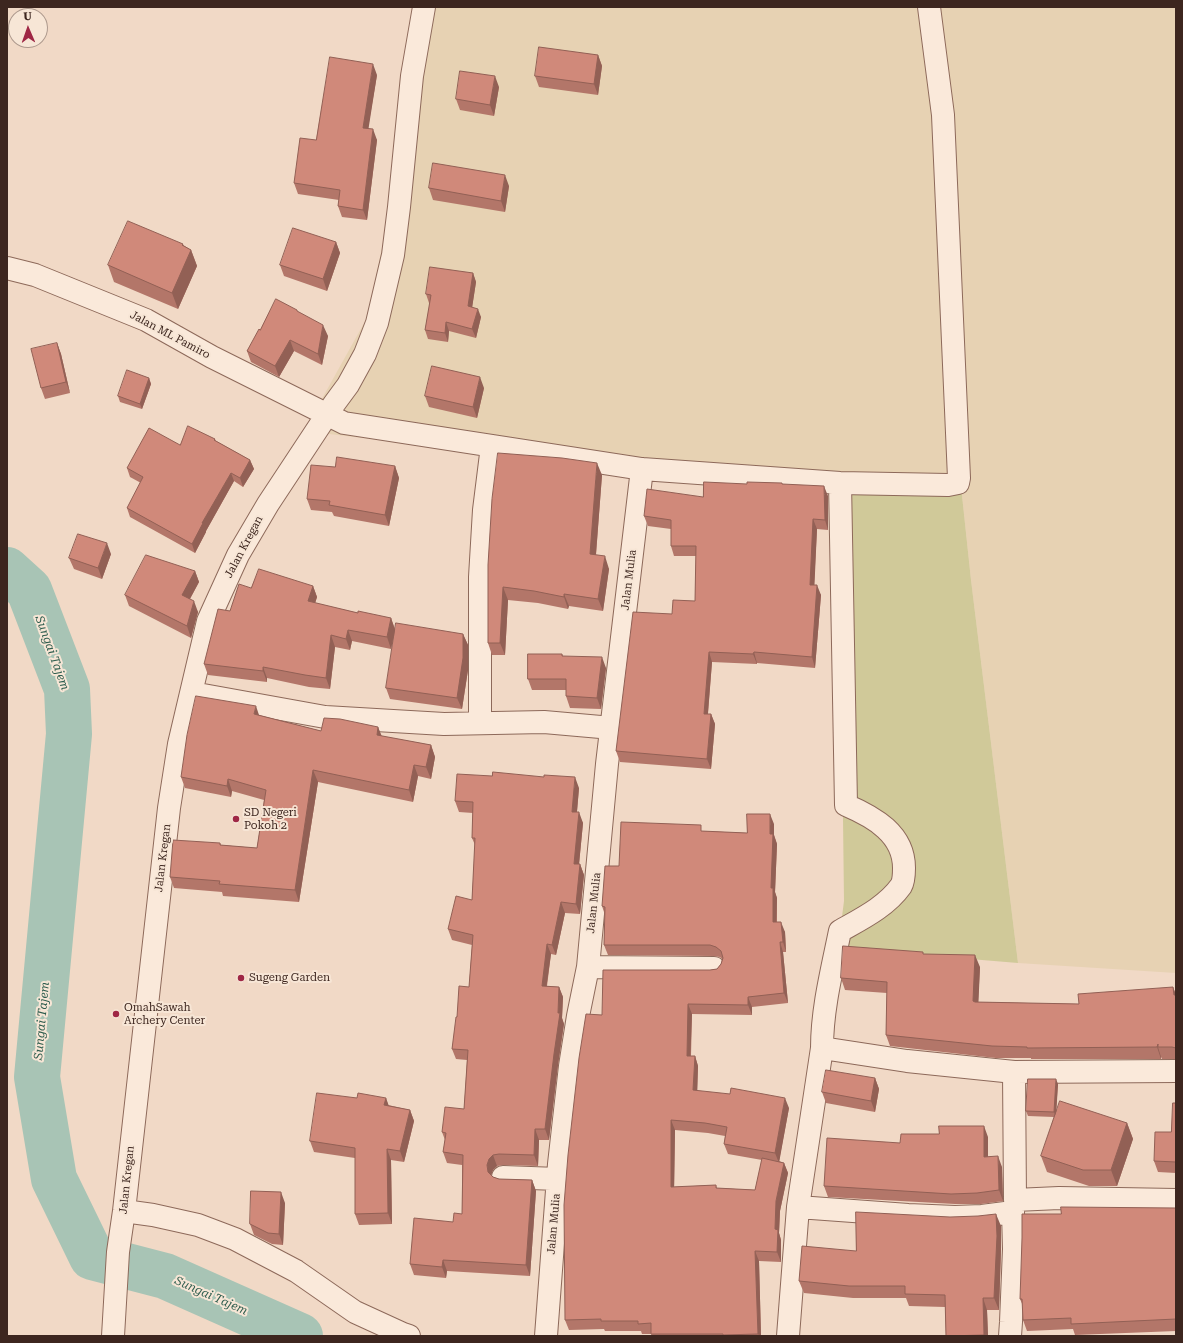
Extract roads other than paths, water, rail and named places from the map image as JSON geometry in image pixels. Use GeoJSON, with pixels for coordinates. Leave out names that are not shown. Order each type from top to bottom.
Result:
{"type":"FeatureCollection","features":[{"type":"Feature","properties":{"kind":"street","name":"Jalan Kregan"},"geometry":{"type":"LineString","coordinates":[[113,1336],[118,1252],[124,1211],[169,808],[179,744],[208,621],[238,554],[268,504],[348,385],[365,354],[377,323],[393,255],[412,76],[424,7]]}},
{"type":"Feature","properties":{"kind":"street","name":"Jalan ML Pamiro"},"geometry":{"type":"LineString","coordinates":[[7,268],[36,275],[146,320],[212,358],[344,423],[642,469],[840,483],[948,485],[958,482],[944,115],[929,7]]}},
{"type":"Feature","properties":{"kind":"street"},"geometry":{"type":"LineString","coordinates":[[480,723],[480,577],[484,510],[492,446]]}},
{"type":"Feature","properties":{"kind":"street","name":"Jalan Mulia"},"geometry":{"type":"LineString","coordinates":[[546,1336],[558,1179],[570,1066],[588,967],[612,728],[642,469]]}},
{"type":"Feature","properties":{"kind":"street"},"geometry":{"type":"LineString","coordinates":[[788,1336],[798,1207],[822,1048],[825,1003],[840,931],[885,903],[902,885],[904,875],[903,854],[899,843],[882,824],[867,814],[846,805],[840,483]]}},
{"type":"Feature","properties":{"kind":"street"},"geometry":{"type":"LineString","coordinates":[[192,693],[325,717],[444,724],[544,722],[612,728]]}},
{"type":"Feature","properties":{"kind":"street"},"geometry":{"type":"LineString","coordinates":[[588,967],[714,968]]}},
{"type":"Feature","properties":{"kind":"street"},"geometry":{"type":"LineString","coordinates":[[822,1048],[907,1061],[1014,1072],[1176,1071]]}},
{"type":"Feature","properties":{"kind":"street"},"geometry":{"type":"LineString","coordinates":[[1014,1072],[1015,1200],[1059,1198],[1176,1200]]}},
{"type":"Feature","properties":{"kind":"street"},"geometry":{"type":"LineString","coordinates":[[503,1177],[558,1179]]}},
{"type":"Feature","properties":{"kind":"street"},"geometry":{"type":"LineString","coordinates":[[798,1207],[955,1217],[982,1216],[1013,1212],[1014,1249],[1010,1336]]}},
{"type":"Feature","properties":{"kind":"street"},"geometry":{"type":"LineString","coordinates":[[124,1211],[152,1215],[198,1225],[235,1239],[296,1271],[355,1312],[409,1336]]}},
{"type":"Feature","properties":{"kind":"waterway","name":"Sungai Tajem"},"geometry":{"type":"LineString","coordinates":[[7,570],[29,590],[67,689],[69,734],[37,1077],[54,1179],[92,1257],[165,1276],[300,1336]]}},
{"type":"Feature","properties":{"kind":"place","name":"SD Negeri Pokoh 2"},"geometry":{"type":"Point","coordinates":[236,819]}},
{"type":"Feature","properties":{"kind":"place","name":"Sugeng Garden"},"geometry":{"type":"Point","coordinates":[241,978]}},
{"type":"Feature","properties":{"kind":"place","name":"OmahSawah Archery Center"},"geometry":{"type":"Point","coordinates":[116,1014]}}]}
